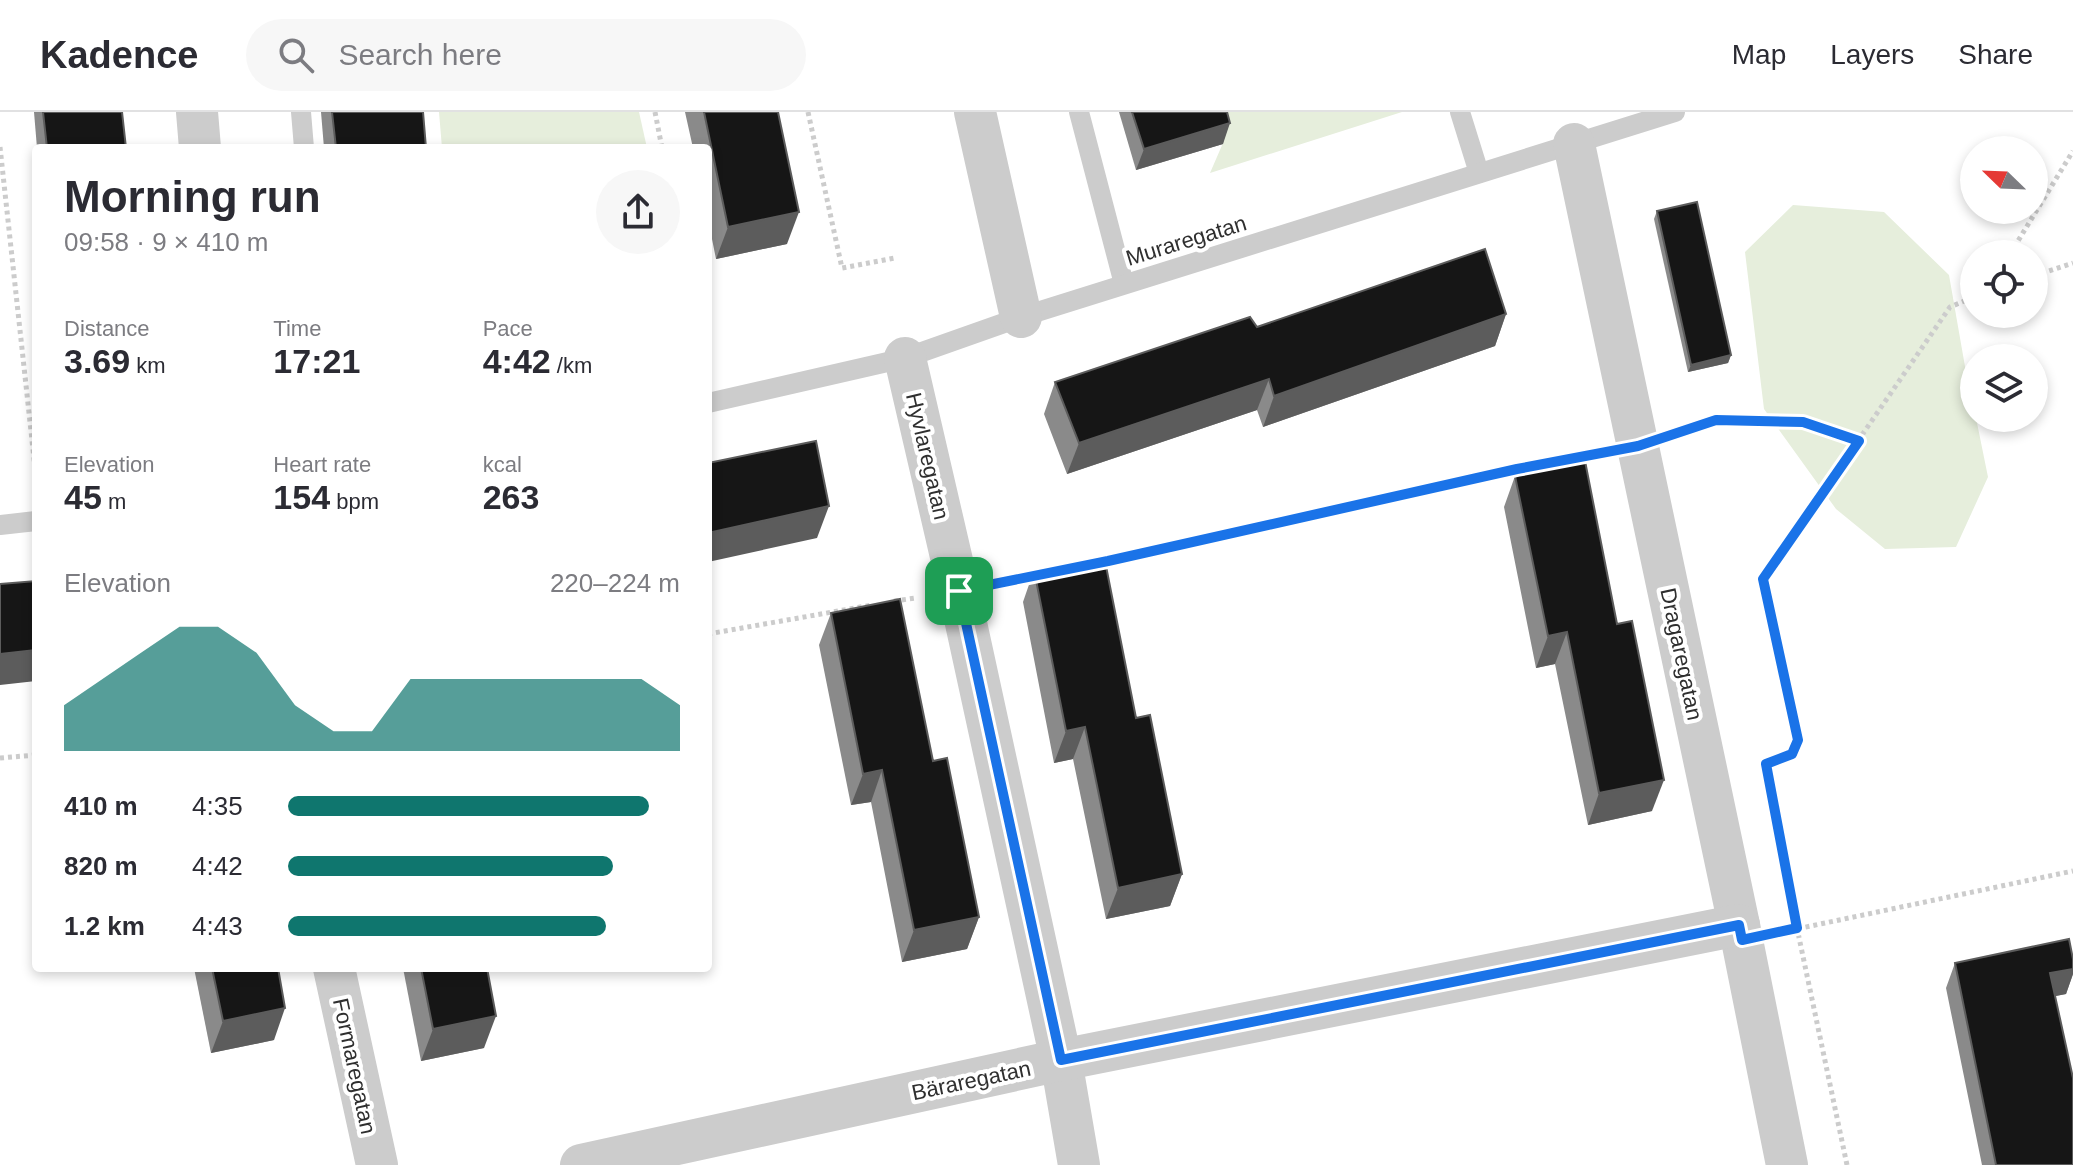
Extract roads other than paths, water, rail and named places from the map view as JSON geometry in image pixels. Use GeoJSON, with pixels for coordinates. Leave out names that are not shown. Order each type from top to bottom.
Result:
{"type":"FeatureCollection","features":[{"type":"Feature","properties":{"kind":"street"},"geometry":{"type":"LineString","coordinates":[[197,112],[200,144]]}},
{"type":"Feature","properties":{"kind":"street"},"geometry":{"type":"LineString","coordinates":[[975,112],[1021,317]]}},
{"type":"Feature","properties":{"kind":"street","name":"Dragaregatan"},"geometry":{"type":"LineString","coordinates":[[1574,144],[1787,1165]]}},
{"type":"Feature","properties":{"kind":"street","name":"Hyvlaregatan"},"geometry":{"type":"LineString","coordinates":[[905,358],[1061,1060],[1079,1165]]}},
{"type":"Feature","properties":{"kind":"street","name":"Bäraregatan"},"geometry":{"type":"LineString","coordinates":[[581,1165],[1061,1060],[1741,933]]}},
{"type":"Feature","properties":{"kind":"street","name":"Formaregatan"},"geometry":{"type":"LineString","coordinates":[[335,972],[377,1165]]}},
{"type":"Feature","properties":{"kind":"lane"},"geometry":{"type":"LineString","coordinates":[[301,112],[304,144]]}},
{"type":"Feature","properties":{"kind":"lane"},"geometry":{"type":"LineString","coordinates":[[1079,112],[1124,284]]}},
{"type":"Feature","properties":{"kind":"lane"},"geometry":{"type":"LineString","coordinates":[[1460,112],[1479,173]]}},
{"type":"Feature","properties":{"kind":"lane","name":"Muraregatan"},"geometry":{"type":"LineString","coordinates":[[712,402],[905,358],[1124,284],[1675,112]]}},
{"type":"Feature","properties":{"kind":"lane"},"geometry":{"type":"LineString","coordinates":[[0,525],[32,521]]}}]}
